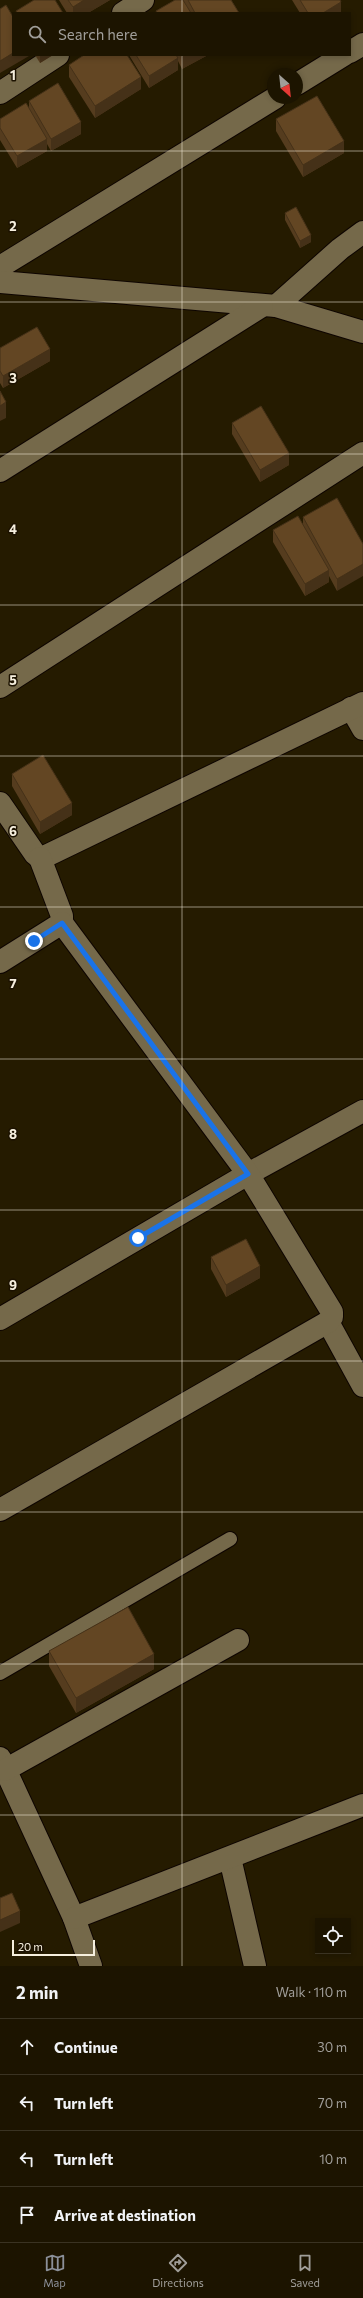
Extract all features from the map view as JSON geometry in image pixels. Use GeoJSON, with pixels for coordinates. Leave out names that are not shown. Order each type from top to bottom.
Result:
{"type":"FeatureCollection","features":[{"type":"Feature","properties":{"kind":"street"},"geometry":{"type":"LineString","coordinates":[[125,12],[143,0]]}},
{"type":"Feature","properties":{"kind":"street"},"geometry":{"type":"LineString","coordinates":[[351,51],[363,44]]}},
{"type":"Feature","properties":{"kind":"street"},"geometry":{"type":"LineString","coordinates":[[0,93],[56,56]]}},
{"type":"Feature","properties":{"kind":"street"},"geometry":{"type":"LineString","coordinates":[[303,80],[342,56]]}},
{"type":"Feature","properties":{"kind":"street"},"geometry":{"type":"LineString","coordinates":[[0,267],[267,102]]}},
{"type":"Feature","properties":{"kind":"street"},"geometry":{"type":"LineString","coordinates":[[0,471],[269,306],[340,248],[363,232]]}},
{"type":"Feature","properties":{"kind":"street"},"geometry":{"type":"LineString","coordinates":[[0,282],[269,306],[363,332]]}},
{"type":"Feature","properties":{"kind":"street"},"geometry":{"type":"LineString","coordinates":[[0,687],[363,453]]}},
{"type":"Feature","properties":{"kind":"street"},"geometry":{"type":"LineString","coordinates":[[40,858],[357,705],[363,729]]}},
{"type":"Feature","properties":{"kind":"street"},"geometry":{"type":"LineString","coordinates":[[0,803],[35,854],[40,858],[62,916],[62,923],[248,1174],[332,1312],[332,1317],[328,1322],[0,1510]]}},
{"type":"Feature","properties":{"kind":"street"},"geometry":{"type":"LineString","coordinates":[[0,962],[62,923]]}},
{"type":"Feature","properties":{"kind":"street"},"geometry":{"type":"LineString","coordinates":[[0,1319],[248,1174],[363,1111]]}},
{"type":"Feature","properties":{"kind":"street"},"geometry":{"type":"LineString","coordinates":[[328,1322],[363,1386]]}},
{"type":"Feature","properties":{"kind":"street"},"geometry":{"type":"LineString","coordinates":[[90,1966],[74,1918],[2,1764],[238,1640]]}},
{"type":"Feature","properties":{"kind":"street"},"geometry":{"type":"LineString","coordinates":[[74,1918],[363,1805]]}},
{"type":"Feature","properties":{"kind":"street"},"geometry":{"type":"LineString","coordinates":[[230,1858],[255,1966]]}},
{"type":"Feature","properties":{"kind":"lane"},"geometry":{"type":"LineString","coordinates":[[0,1673],[230,1539]]}},
{"type":"Feature","properties":{"kind":"building"},"geometry":{"type":"Polygon","coordinates":[[[34,0],[55,0],[62,12],[16,12],[34,0]]]}},
{"type":"Feature","properties":{"kind":"building"},"geometry":{"type":"Polygon","coordinates":[[[68,0],[84,0],[73,7],[68,0]]]}},
{"type":"Feature","properties":{"kind":"building"},"geometry":{"type":"Polygon","coordinates":[[[175,0],[183,0],[190,12],[156,12],[175,0]]]}},
{"type":"Feature","properties":{"kind":"building"},"geometry":{"type":"Polygon","coordinates":[[[188,0],[231,0],[238,12],[194,12],[188,0]]]}},
{"type":"Feature","properties":{"kind":"building"},"geometry":{"type":"Polygon","coordinates":[[[300,0],[340,0],[341,2],[325,12],[307,12],[300,0]]]}},
{"type":"Feature","properties":{"kind":"building"},"geometry":{"type":"Polygon","coordinates":[[[6,5],[12,15],[12,54],[0,61],[0,9],[6,5]]]}},
{"type":"Feature","properties":{"kind":"building"},"geometry":{"type":"Polygon","coordinates":[[[82,56],[128,56],[141,77],[95,106],[69,65],[82,56]]]}},
{"type":"Feature","properties":{"kind":"building"},"geometry":{"type":"Polygon","coordinates":[[[137,56],[177,56],[178,58],[149,76],[137,56]]]}},
{"type":"Feature","properties":{"kind":"building"},"geometry":{"type":"Polygon","coordinates":[[[58,83],[81,122],[51,139],[29,101],[58,83]]]}},
{"type":"Feature","properties":{"kind":"building"},"geometry":{"type":"Polygon","coordinates":[[[317,96],[344,141],[303,165],[276,119],[317,96]]]}},
{"type":"Feature","properties":{"kind":"building"},"geometry":{"type":"Polygon","coordinates":[[[26,103],[47,139],[17,156],[0,128],[0,119],[26,103]]]}},
{"type":"Feature","properties":{"kind":"building"},"geometry":{"type":"Polygon","coordinates":[[[296,207],[311,235],[300,241],[285,213],[296,207]]]}},
{"type":"Feature","properties":{"kind":"building"},"geometry":{"type":"Polygon","coordinates":[[[37,327],[50,349],[3,376],[0,371],[0,348],[37,327]]]}},
{"type":"Feature","properties":{"kind":"building"},"geometry":{"type":"Polygon","coordinates":[[[0,391],[6,402],[0,406],[0,391]]]}},
{"type":"Feature","properties":{"kind":"building"},"geometry":{"type":"Polygon","coordinates":[[[261,406],[289,453],[260,470],[232,423],[261,406]]]}},
{"type":"Feature","properties":{"kind":"building"},"geometry":{"type":"Polygon","coordinates":[[[337,498],[363,544],[363,564],[337,579],[303,517],[337,498]]]}},
{"type":"Feature","properties":{"kind":"building"},"geometry":{"type":"Polygon","coordinates":[[[298,516],[329,570],[305,584],[273,530],[298,516]]]}},
{"type":"Feature","properties":{"kind":"building"},"geometry":{"type":"Polygon","coordinates":[[[43,755],[72,803],[40,822],[12,774],[43,755]]]}},
{"type":"Feature","properties":{"kind":"building"},"geometry":{"type":"Polygon","coordinates":[[[246,1239],[260,1266],[226,1285],[211,1257],[246,1239]]]}},
{"type":"Feature","properties":{"kind":"building"},"geometry":{"type":"Polygon","coordinates":[[[128,1607],[154,1654],[76,1698],[49,1651],[128,1607]]]}},
{"type":"Feature","properties":{"kind":"building"},"geometry":{"type":"Polygon","coordinates":[[[12,1893],[20,1911],[0,1920],[0,1898],[12,1893]]]}},
{"type":"Feature","properties":{"kind":"route"},"geometry":{"type":"LineString","coordinates":[[34,941],[57,928],[62,923],[248,1174],[138,1238]]}}]}
